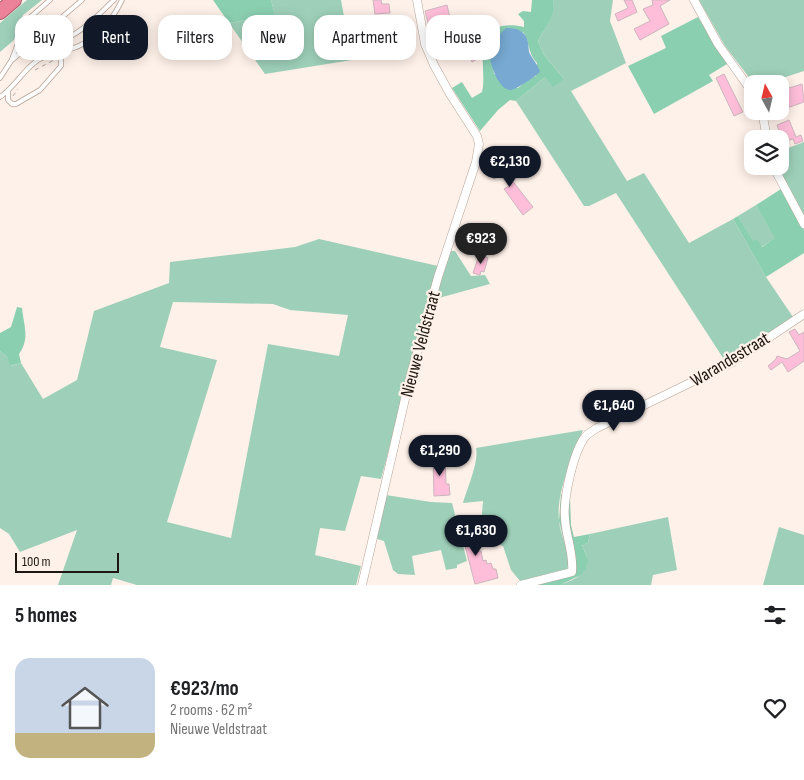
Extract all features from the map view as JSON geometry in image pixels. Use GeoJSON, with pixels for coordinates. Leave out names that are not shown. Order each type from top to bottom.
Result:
{"type":"FeatureCollection","features":[{"type":"Feature","properties":{"kind":"highway"},"geometry":{"type":"LineString","coordinates":[[0,12],[14,0]]}},
{"type":"Feature","properties":{"kind":"street","name":"Nieuwe Veldstraat"},"geometry":{"type":"LineString","coordinates":[[362,585],[408,386],[438,277],[474,170],[479,144],[478,136],[450,94],[425,44],[417,0]]}},
{"type":"Feature","properties":{"kind":"street"},"geometry":{"type":"LineString","coordinates":[[694,0],[718,44],[744,81]]}},
{"type":"Feature","properties":{"kind":"street"},"geometry":{"type":"LineString","coordinates":[[778,175],[804,224]]}},
{"type":"Feature","properties":{"kind":"street","name":"Warandestraat"},"geometry":{"type":"LineString","coordinates":[[521,585],[572,572],[573,564],[565,518],[566,495],[580,445],[586,436],[597,428],[731,363],[804,314]]}},
{"type":"Feature","properties":{"kind":"lane"},"geometry":{"type":"LineString","coordinates":[[11,62],[27,20],[50,0]]}},
{"type":"Feature","properties":{"kind":"lane"},"geometry":{"type":"LineString","coordinates":[[64,15],[82,0]]}},
{"type":"Feature","properties":{"kind":"lane"},"geometry":{"type":"LineString","coordinates":[[73,35],[81,30],[114,0]]}},
{"type":"Feature","properties":{"kind":"lane"},"geometry":{"type":"LineString","coordinates":[[73,48],[96,36],[108,25],[122,0]]}},
{"type":"Feature","properties":{"kind":"lane"},"geometry":{"type":"LineString","coordinates":[[0,78],[15,58]]}},
{"type":"Feature","properties":{"kind":"lane"},"geometry":{"type":"LineString","coordinates":[[0,97],[8,92],[25,70],[39,60]]}},
{"type":"Feature","properties":{"kind":"lane"},"geometry":{"type":"LineString","coordinates":[[8,92],[8,100],[12,104],[16,104],[40,90],[61,66],[62,60]]}},
{"type":"Feature","properties":{"kind":"path"},"geometry":{"type":"LineString","coordinates":[[33,71],[54,60]]}},
{"type":"Feature","properties":{"kind":"path"},"geometry":{"type":"LineString","coordinates":[[8,100],[15,94],[19,86]]}},
{"type":"Feature","properties":{"kind":"green space"},"geometry":{"type":"Polygon","coordinates":[[[27,0],[42,0],[23,15],[15,15],[14,40],[0,52],[0,23],[27,0]]]}},
{"type":"Feature","properties":{"kind":"green space"},"geometry":{"type":"Polygon","coordinates":[[[213,0],[271,0],[275,15],[242,15],[242,21],[232,22],[232,15],[223,15],[213,0]]]}},
{"type":"Feature","properties":{"kind":"green space"},"geometry":{"type":"Polygon","coordinates":[[[271,0],[341,0],[344,15],[314,15],[314,60],[352,60],[265,74],[255,60],[304,60],[304,15],[275,15],[271,0]]]}},
{"type":"Feature","properties":{"kind":"green space"},"geometry":{"type":"Polygon","coordinates":[[[532,0],[553,0],[552,16],[538,41],[544,55],[564,79],[553,87],[545,77],[516,101],[510,100],[498,110],[480,131],[452,88],[462,82],[472,98],[482,92],[483,60],[492,60],[494,74],[518,88],[527,80],[536,76],[537,63],[523,32],[500,40],[500,27],[515,25],[524,27],[524,21],[518,14],[523,11],[531,12],[532,0]]]}},
{"type":"Feature","properties":{"kind":"green space"},"geometry":{"type":"Polygon","coordinates":[[[553,0],[613,0],[610,21],[626,63],[571,91],[627,181],[644,173],[689,243],[733,219],[766,277],[793,317],[725,361],[616,193],[589,206],[584,206],[516,101],[545,77],[564,79],[544,55],[538,41],[553,11],[553,0]]]}},
{"type":"Feature","properties":{"kind":"green space"},"geometry":{"type":"Polygon","coordinates":[[[699,0],[804,0],[804,71],[789,76],[747,75],[725,46],[699,0]]]}},
{"type":"Feature","properties":{"kind":"green space"},"geometry":{"type":"Polygon","coordinates":[[[698,17],[727,64],[709,75],[713,81],[654,114],[628,66],[666,48],[661,36],[698,17]]]}},
{"type":"Feature","properties":{"kind":"green space"},"geometry":{"type":"Polygon","coordinates":[[[242,21],[242,41],[232,27],[232,22],[242,21]]]}},
{"type":"Feature","properties":{"kind":"green space"},"geometry":{"type":"Polygon","coordinates":[[[804,142],[804,215],[782,175],[789,175],[789,148],[804,142]]]}},
{"type":"Feature","properties":{"kind":"green space"},"geometry":{"type":"Polygon","coordinates":[[[781,189],[804,230],[804,253],[766,277],[733,219],[738,216],[753,241],[757,239],[762,247],[775,238],[756,205],[781,189]]]}},
{"type":"Feature","properties":{"kind":"green space"},"geometry":{"type":"Polygon","coordinates":[[[756,205],[776,238],[761,247],[753,242],[738,216],[756,205]]]}},
{"type":"Feature","properties":{"kind":"green space"},"geometry":{"type":"Polygon","coordinates":[[[319,239],[438,266],[381,479],[361,476],[345,531],[320,528],[315,555],[361,566],[356,585],[137,585],[113,578],[111,585],[58,585],[77,530],[20,552],[9,534],[0,528],[0,351],[7,357],[11,366],[21,363],[43,399],[77,380],[94,311],[169,283],[170,262],[295,247],[319,239]],[[173,302],[160,347],[217,360],[167,522],[231,538],[268,344],[339,356],[348,315],[290,310],[273,304],[173,302]]]}},
{"type":"Feature","properties":{"kind":"green space"},"geometry":{"type":"Polygon","coordinates":[[[451,251],[455,251],[471,276],[485,275],[490,284],[435,299],[451,251]]]}},
{"type":"Feature","properties":{"kind":"green space"},"geometry":{"type":"Polygon","coordinates":[[[17,307],[22,308],[25,337],[19,354],[21,363],[10,366],[7,357],[0,351],[0,333],[11,327],[17,307]]]}},
{"type":"Feature","properties":{"kind":"green space"},"geometry":{"type":"Polygon","coordinates":[[[583,430],[566,474],[560,498],[559,520],[568,557],[567,570],[520,581],[511,570],[503,546],[480,537],[483,501],[463,503],[476,461],[476,448],[583,430]]]}},
{"type":"Feature","properties":{"kind":"green space"},"geometry":{"type":"Polygon","coordinates":[[[561,494],[570,499],[571,525],[574,537],[590,534],[588,543],[582,545],[588,560],[586,569],[581,575],[560,585],[523,585],[523,580],[567,570],[569,561],[559,521],[561,494]]]}},
{"type":"Feature","properties":{"kind":"green space"},"geometry":{"type":"Polygon","coordinates":[[[386,495],[431,502],[452,503],[467,561],[457,565],[457,568],[446,570],[441,550],[412,556],[415,575],[398,574],[393,570],[384,541],[377,539],[386,495]]]}},
{"type":"Feature","properties":{"kind":"green space"},"geometry":{"type":"Polygon","coordinates":[[[668,517],[677,570],[653,575],[651,585],[558,585],[573,580],[585,570],[587,558],[582,544],[588,543],[590,534],[668,517]]]}},
{"type":"Feature","properties":{"kind":"green space"},"geometry":{"type":"Polygon","coordinates":[[[779,527],[804,535],[804,585],[763,585],[779,527]]]}},
{"type":"Feature","properties":{"kind":"water"},"geometry":{"type":"Polygon","coordinates":[[[506,28],[517,29],[522,32],[527,38],[529,53],[540,72],[512,90],[502,85],[492,67],[491,60],[500,60],[500,34],[506,28]]]}},
{"type":"Feature","properties":{"kind":"building"},"geometry":{"type":"Polygon","coordinates":[[[373,0],[381,0],[382,4],[389,4],[390,13],[375,14],[373,0]]]}},
{"type":"Feature","properties":{"kind":"building"},"geometry":{"type":"Polygon","coordinates":[[[624,0],[632,0],[637,12],[618,21],[615,14],[628,8],[624,0]]]}},
{"type":"Feature","properties":{"kind":"building"},"geometry":{"type":"Polygon","coordinates":[[[652,0],[670,0],[660,6],[669,24],[640,40],[634,29],[650,21],[643,9],[653,5],[652,0]]]}},
{"type":"Feature","properties":{"kind":"building"},"geometry":{"type":"Polygon","coordinates":[[[447,5],[449,15],[426,15],[425,11],[447,5]]]}},
{"type":"Feature","properties":{"kind":"building"},"geometry":{"type":"Polygon","coordinates":[[[724,74],[743,112],[734,116],[716,78],[724,74]]]}},
{"type":"Feature","properties":{"kind":"building"},"geometry":{"type":"Polygon","coordinates":[[[802,84],[804,102],[789,107],[789,88],[802,84]]]}},
{"type":"Feature","properties":{"kind":"building"},"geometry":{"type":"Polygon","coordinates":[[[789,120],[796,137],[801,135],[803,141],[795,144],[793,139],[789,140],[789,130],[779,130],[777,125],[789,120]]]}},
{"type":"Feature","properties":{"kind":"building"},"geometry":{"type":"Polygon","coordinates":[[[496,160],[533,207],[523,215],[504,189],[509,186],[500,174],[494,179],[485,168],[496,160]]]}},
{"type":"Feature","properties":{"kind":"building"},"geometry":{"type":"Polygon","coordinates":[[[479,255],[488,258],[484,272],[481,271],[480,275],[473,273],[479,255]]]}},
{"type":"Feature","properties":{"kind":"building"},"geometry":{"type":"Polygon","coordinates":[[[795,329],[799,335],[804,332],[804,361],[788,372],[782,362],[771,370],[768,366],[777,356],[787,359],[800,351],[789,332],[795,329]]]}},
{"type":"Feature","properties":{"kind":"building"},"geometry":{"type":"Polygon","coordinates":[[[433,457],[445,457],[446,484],[449,484],[450,495],[434,496],[433,457]]]}},
{"type":"Feature","properties":{"kind":"building"},"geometry":{"type":"Polygon","coordinates":[[[467,517],[475,552],[481,551],[483,561],[486,560],[487,564],[491,563],[493,569],[496,569],[498,578],[475,584],[458,519],[467,517]]]}}]}
